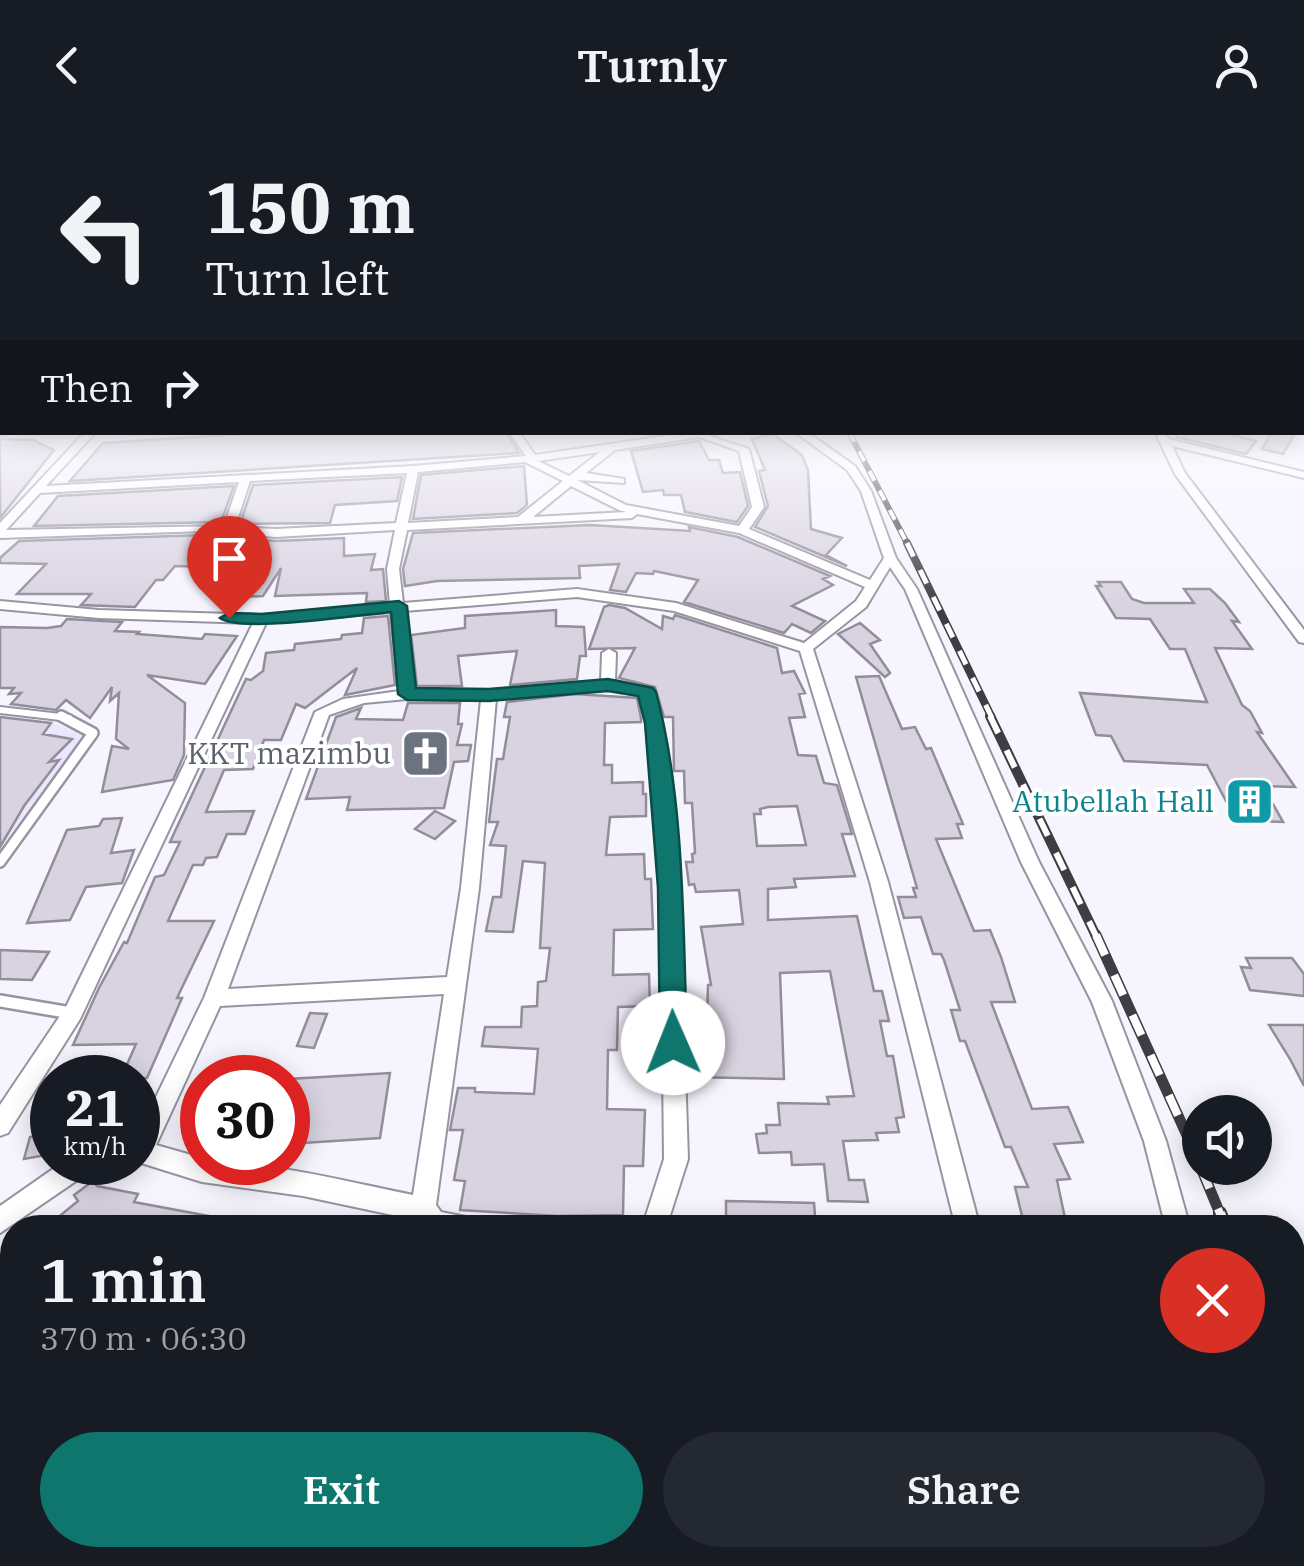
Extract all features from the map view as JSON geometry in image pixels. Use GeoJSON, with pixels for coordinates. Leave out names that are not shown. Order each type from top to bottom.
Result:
{"type":"FeatureCollection","features":[{"type":"Feature","properties":{"kind":"street"},"geometry":{"type":"LineString","coordinates":[[0,532],[54,474]]}},
{"type":"Feature","properties":{"kind":"street"},"geometry":{"type":"LineString","coordinates":[[40,490],[328,474]]}},
{"type":"Feature","properties":{"kind":"street"},"geometry":{"type":"LineString","coordinates":[[407,694],[393,568],[411,474]]}},
{"type":"Feature","properties":{"kind":"street"},"geometry":{"type":"LineString","coordinates":[[564,474],[623,508],[742,530],[874,586]]}},
{"type":"Feature","properties":{"kind":"street"},"geometry":{"type":"LineString","coordinates":[[523,520],[580,474]]}},
{"type":"Feature","properties":{"kind":"street"},"geometry":{"type":"LineString","coordinates":[[742,530],[758,507],[750,474]]}},
{"type":"Feature","properties":{"kind":"street"},"geometry":{"type":"LineString","coordinates":[[856,474],[866,490],[890,558],[910,589],[1030,862],[1102,1001],[1154,1141],[1174,1215]]}},
{"type":"Feature","properties":{"kind":"street"},"geometry":{"type":"LineString","coordinates":[[1180,474],[1304,639]]}},
{"type":"Feature","properties":{"kind":"street"},"geometry":{"type":"LineString","coordinates":[[574,479],[620,482]]}},
{"type":"Feature","properties":{"kind":"street"},"geometry":{"type":"LineString","coordinates":[[228,531],[244,480]]}},
{"type":"Feature","properties":{"kind":"street"},"geometry":{"type":"LineString","coordinates":[[0,505],[24,506]]}},
{"type":"Feature","properties":{"kind":"street"},"geometry":{"type":"LineString","coordinates":[[0,532],[205,528],[276,533],[663,514]]}},
{"type":"Feature","properties":{"kind":"street"},"geometry":{"type":"LineString","coordinates":[[806,648],[860,604],[890,558]]}},
{"type":"Feature","properties":{"kind":"street"},"geometry":{"type":"LineString","coordinates":[[0,605],[99,614],[262,619],[577,592],[676,607],[806,648]]}},
{"type":"Feature","properties":{"kind":"street"},"geometry":{"type":"LineString","coordinates":[[0,1125],[72,1013],[262,619]]}},
{"type":"Feature","properties":{"kind":"street"},"geometry":{"type":"LineString","coordinates":[[806,648],[879,882],[965,1215]]}},
{"type":"Feature","properties":{"kind":"street"},"geometry":{"type":"LineString","coordinates":[[608,685],[609,652]]}},
{"type":"Feature","properties":{"kind":"street"},"geometry":{"type":"LineString","coordinates":[[160,1110],[214,998],[323,712],[339,703],[407,694],[489,695],[608,685],[647,692],[654,723],[668,870],[676,1158],[658,1215]]}},
{"type":"Feature","properties":{"kind":"street"},"geometry":{"type":"LineString","coordinates":[[431,1215],[489,695]]}},
{"type":"Feature","properties":{"kind":"street"},"geometry":{"type":"LineString","coordinates":[[214,998],[458,986]]}},
{"type":"Feature","properties":{"kind":"street"},"geometry":{"type":"LineString","coordinates":[[160,1158],[202,1170],[303,1184],[412,1215]]}},
{"type":"Feature","properties":{"kind":"street"},"geometry":{"type":"LineString","coordinates":[[9,1215],[51,1185]]}},
{"type":"Feature","properties":{"kind":"lane"},"geometry":{"type":"LineString","coordinates":[[0,710],[64,715],[82,722],[93,733],[0,862]]}},
{"type":"Feature","properties":{"kind":"lane"},"geometry":{"type":"LineString","coordinates":[[0,1001],[72,1013]]}},
{"type":"Feature","properties":{"kind":"shaded area"},"geometry":{"type":"Polygon","coordinates":[[[0,718],[55,723],[85,736],[0,848],[0,718]]]}},
{"type":"Feature","properties":{"kind":"building"},"geometry":{"type":"Polygon","coordinates":[[[0,474],[35,474],[0,518],[0,474]]]}},
{"type":"Feature","properties":{"kind":"building"},"geometry":{"type":"Polygon","coordinates":[[[76,474],[182,474],[70,481],[76,474]]]}},
{"type":"Feature","properties":{"kind":"building"},"geometry":{"type":"Polygon","coordinates":[[[525,474],[527,505],[517,513],[413,519],[421,475],[525,474]]]}},
{"type":"Feature","properties":{"kind":"building"},"geometry":{"type":"Polygon","coordinates":[[[638,474],[740,474],[748,506],[737,522],[685,512],[681,495],[664,495],[663,490],[643,492],[638,474]]]}},
{"type":"Feature","properties":{"kind":"building"},"geometry":{"type":"Polygon","coordinates":[[[760,474],[808,474],[811,529],[842,538],[826,555],[847,566],[755,527],[768,506],[760,474]]]}},
{"type":"Feature","properties":{"kind":"building"},"geometry":{"type":"Polygon","coordinates":[[[402,477],[397,501],[335,505],[330,523],[240,524],[253,485],[402,477]]]}},
{"type":"Feature","properties":{"kind":"building"},"geometry":{"type":"Polygon","coordinates":[[[234,486],[221,522],[34,526],[58,496],[234,486]]]}},
{"type":"Feature","properties":{"kind":"building"},"geometry":{"type":"Polygon","coordinates":[[[590,525],[690,531],[689,527],[738,537],[830,576],[823,579],[833,585],[792,606],[825,621],[811,633],[792,624],[784,633],[684,602],[698,580],[654,571],[636,573],[626,592],[610,590],[619,564],[579,566],[580,578],[437,581],[405,586],[403,569],[413,533],[590,525]]]}},
{"type":"Feature","properties":{"kind":"building"},"geometry":{"type":"Polygon","coordinates":[[[205,535],[276,541],[344,538],[344,556],[375,554],[371,570],[383,569],[386,601],[366,602],[367,593],[275,596],[281,568],[263,596],[242,597],[253,568],[175,566],[163,580],[156,580],[135,607],[81,605],[91,594],[17,594],[46,564],[0,563],[0,558],[19,541],[205,535]]]}},
{"type":"Feature","properties":{"kind":"building"},"geometry":{"type":"Polygon","coordinates":[[[1098,582],[1121,582],[1132,599],[1144,603],[1194,603],[1184,589],[1210,589],[1225,603],[1239,622],[1232,621],[1252,649],[1215,648],[1242,705],[1250,711],[1262,733],[1257,732],[1295,787],[1263,786],[1283,822],[1236,820],[1207,765],[1124,761],[1111,736],[1096,735],[1080,693],[1207,702],[1185,649],[1170,649],[1150,619],[1116,618],[1096,586],[1101,586],[1098,582]]]}},
{"type":"Feature","properties":{"kind":"building"},"geometry":{"type":"Polygon","coordinates":[[[604,607],[625,608],[662,629],[663,616],[673,619],[675,615],[777,648],[782,673],[794,671],[805,693],[799,694],[805,717],[789,718],[798,755],[816,756],[824,783],[837,785],[852,834],[842,834],[855,876],[794,879],[796,887],[768,889],[768,920],[857,916],[874,991],[882,991],[889,1021],[880,1021],[887,1056],[893,1056],[904,1117],[896,1118],[899,1132],[876,1133],[878,1140],[843,1141],[849,1180],[864,1180],[868,1202],[828,1201],[824,1164],[792,1165],[791,1152],[759,1153],[756,1134],[767,1133],[766,1125],[780,1125],[778,1103],[829,1104],[827,1097],[854,1096],[830,971],[780,973],[784,1079],[689,1077],[690,1030],[702,1031],[711,985],[701,927],[743,924],[739,890],[696,892],[694,884],[689,885],[686,862],[693,862],[695,853],[692,803],[685,803],[684,771],[674,771],[673,717],[664,717],[655,687],[619,678],[635,648],[589,649],[604,607]],[[797,806],[768,807],[760,809],[761,814],[754,814],[757,846],[806,845],[797,806]]]}},
{"type":"Feature","properties":{"kind":"building"},"geometry":{"type":"Polygon","coordinates":[[[556,610],[556,626],[584,627],[586,656],[580,656],[577,679],[510,685],[517,651],[458,656],[462,686],[417,686],[411,635],[465,628],[465,616],[556,610]]]}},
{"type":"Feature","properties":{"kind":"building"},"geometry":{"type":"Polygon","coordinates":[[[388,616],[395,685],[345,695],[357,668],[305,708],[296,704],[281,740],[264,740],[253,769],[224,770],[206,812],[254,811],[245,834],[227,834],[217,857],[206,858],[203,865],[193,865],[168,921],[214,921],[177,998],[182,998],[157,1055],[131,1055],[136,1044],[73,1045],[99,988],[124,942],[127,943],[155,877],[164,875],[180,842],[170,842],[246,679],[251,680],[263,671],[266,653],[362,633],[364,618],[388,616]]]}},
{"type":"Feature","properties":{"kind":"building"},"geometry":{"type":"Polygon","coordinates":[[[67,619],[122,622],[115,631],[137,634],[202,639],[205,634],[237,636],[205,684],[147,675],[185,703],[184,755],[173,780],[102,792],[112,746],[129,749],[116,739],[119,693],[110,701],[112,687],[90,718],[66,700],[56,710],[11,704],[21,693],[9,694],[14,688],[0,688],[0,627],[47,628],[61,626],[67,619]]]}},
{"type":"Feature","properties":{"kind":"building"},"geometry":{"type":"Polygon","coordinates":[[[860,623],[880,640],[870,644],[890,673],[885,677],[838,634],[860,623]]]}},
{"type":"Feature","properties":{"kind":"building"},"geometry":{"type":"Polygon","coordinates":[[[879,676],[902,729],[915,727],[926,749],[931,748],[963,824],[957,824],[962,838],[936,839],[974,931],[990,930],[1015,1002],[991,1002],[1032,1109],[1068,1107],[1083,1142],[1054,1144],[1070,1179],[1057,1180],[1064,1215],[1022,1215],[1015,1187],[1028,1187],[1011,1147],[1005,1147],[965,1041],[960,1041],[951,1010],[960,1010],[944,960],[941,954],[933,954],[921,917],[904,918],[898,897],[916,897],[913,888],[917,888],[856,677],[879,676]]]}},
{"type":"Feature","properties":{"kind":"building"},"geometry":{"type":"Polygon","coordinates":[[[575,694],[637,698],[641,722],[605,723],[604,765],[612,765],[612,783],[643,782],[646,794],[646,816],[610,817],[606,855],[644,854],[645,879],[651,879],[653,929],[614,930],[613,975],[649,974],[650,1006],[618,1007],[617,1050],[608,1050],[607,1109],[645,1110],[643,1166],[624,1166],[623,1215],[460,1210],[465,1181],[454,1180],[463,1130],[450,1130],[458,1088],[534,1094],[538,1049],[482,1046],[485,1027],[521,1027],[522,1007],[537,1006],[538,982],[546,981],[550,948],[540,948],[545,863],[523,861],[513,932],[486,931],[493,897],[501,897],[506,846],[490,845],[498,822],[489,822],[497,759],[503,759],[510,717],[504,717],[507,702],[575,694]]]}},
{"type":"Feature","properties":{"kind":"building"},"geometry":{"type":"Polygon","coordinates":[[[408,703],[460,703],[458,724],[462,724],[457,745],[471,745],[468,761],[454,762],[444,808],[347,810],[350,797],[306,799],[336,717],[361,708],[356,719],[403,720],[408,703]]]}},
{"type":"Feature","properties":{"kind":"building"},"geometry":{"type":"Polygon","coordinates":[[[0,717],[51,723],[43,734],[72,739],[49,762],[59,760],[24,806],[0,847],[0,717]]]}},
{"type":"Feature","properties":{"kind":"building"},"geometry":{"type":"Polygon","coordinates":[[[435,811],[455,821],[435,839],[415,829],[435,811]]]}},
{"type":"Feature","properties":{"kind":"building"},"geometry":{"type":"Polygon","coordinates":[[[122,818],[111,853],[134,850],[122,883],[86,887],[70,920],[27,923],[67,830],[99,826],[103,819],[122,818]]]}},
{"type":"Feature","properties":{"kind":"building"},"geometry":{"type":"Polygon","coordinates":[[[0,950],[49,952],[32,980],[0,979],[0,950]]]}},
{"type":"Feature","properties":{"kind":"building"},"geometry":{"type":"Polygon","coordinates":[[[1246,958],[1292,958],[1304,974],[1304,996],[1250,990],[1241,967],[1251,968],[1246,958]]]}},
{"type":"Feature","properties":{"kind":"building"},"geometry":{"type":"Polygon","coordinates":[[[310,1013],[327,1014],[314,1048],[297,1046],[310,1013]]]}},
{"type":"Feature","properties":{"kind":"building"},"geometry":{"type":"Polygon","coordinates":[[[1269,1025],[1304,1025],[1304,1086],[1290,1059],[1269,1025]]]}},
{"type":"Feature","properties":{"kind":"building"},"geometry":{"type":"Polygon","coordinates":[[[390,1073],[380,1138],[310,1143],[310,1078],[390,1073]]]}},
{"type":"Feature","properties":{"kind":"building"},"geometry":{"type":"Polygon","coordinates":[[[30,1137],[30,1158],[24,1159],[30,1137]]]}},
{"type":"Feature","properties":{"kind":"building"},"geometry":{"type":"Polygon","coordinates":[[[88,1185],[96,1185],[138,1194],[134,1202],[204,1215],[61,1215],[78,1201],[74,1195],[88,1185]]]}},
{"type":"Feature","properties":{"kind":"building"},"geometry":{"type":"Polygon","coordinates":[[[726,1201],[814,1203],[815,1215],[726,1215],[726,1201]]]}},
{"type":"Feature","properties":{"kind":"railway"},"geometry":{"type":"LineString","coordinates":[[871,474],[908,544]]}},
{"type":"Feature","properties":{"kind":"railway"},"geometry":{"type":"LineString","coordinates":[[908,544],[992,718]]}},
{"type":"Feature","properties":{"kind":"railway"},"geometry":{"type":"LineString","coordinates":[[990,716],[1097,938]]}},
{"type":"Feature","properties":{"kind":"railway"},"geometry":{"type":"LineString","coordinates":[[1096,935],[1182,1124]]}},
{"type":"Feature","properties":{"kind":"railway"},"geometry":{"type":"LineString","coordinates":[[1208,1185],[1221,1215]]}},
{"type":"Feature","properties":{"kind":"place","name":"KKT mazimbu"},"geometry":{"type":"Point","coordinates":[426,754]}},
{"type":"Feature","properties":{"kind":"place","name":"Atubellah Hall"},"geometry":{"type":"Point","coordinates":[1249,802]}},
{"type":"Feature","properties":{"kind":"route"},"geometry":{"type":"LineString","coordinates":[[229,618],[262,619],[399,606],[407,694],[489,695],[608,685],[647,692],[654,723],[670,888],[673,1043]]}}]}
